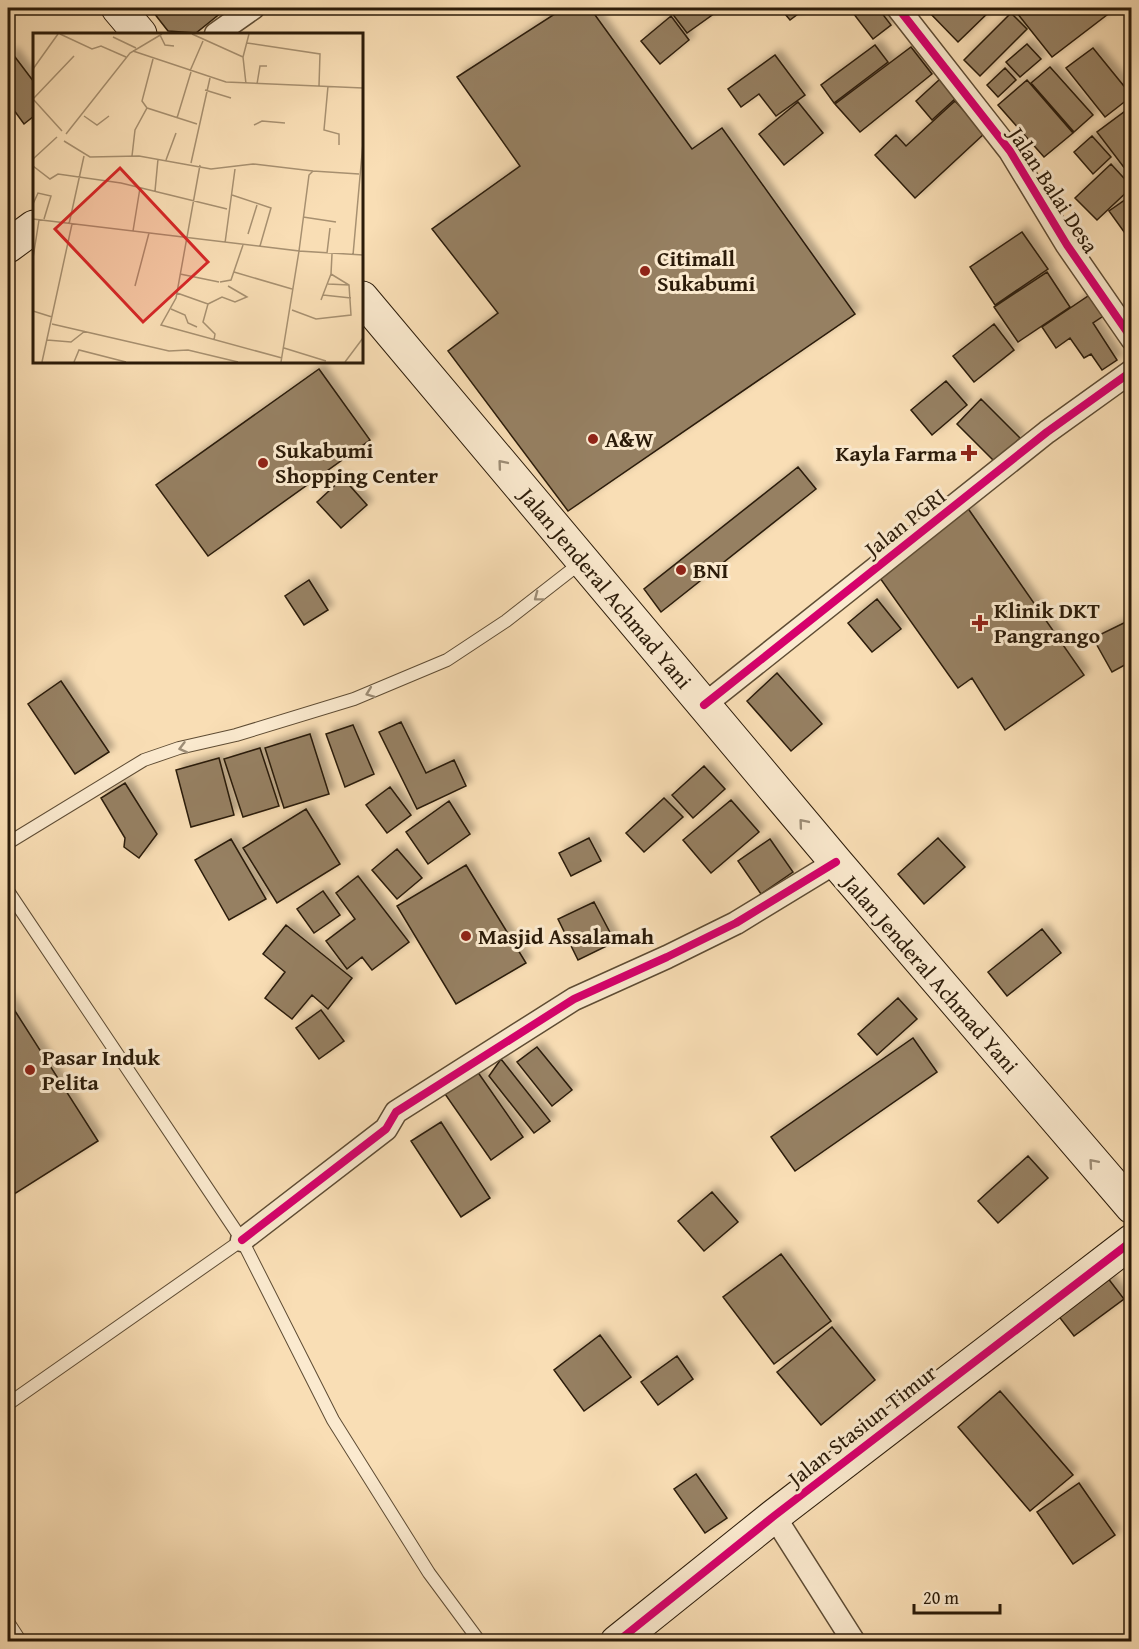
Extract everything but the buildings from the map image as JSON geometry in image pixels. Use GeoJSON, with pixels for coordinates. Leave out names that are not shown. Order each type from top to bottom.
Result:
{"type":"FeatureCollection","features":[{"type":"Feature","properties":{"kind":"main road"},"geometry":{"type":"LineString","coordinates":[[118,8],[139,33]]}},
{"type":"Feature","properties":{"kind":"main road"},"geometry":{"type":"LineString","coordinates":[[8,246],[33,228]]}},
{"type":"Feature","properties":{"kind":"main road","name":"Jalan Jenderal Achmad Yani"},"geometry":{"type":"LineString","coordinates":[[363,299],[836,862],[1131,1208]]}},
{"type":"Feature","properties":{"kind":"main road","name":"Jalan Stasiun Timur"},"geometry":{"type":"LineString","coordinates":[[617,1641],[774,1515],[1131,1241]]}},
{"type":"Feature","properties":{"kind":"street"},"geometry":{"type":"LineString","coordinates":[[217,33],[253,8]]}},
{"type":"Feature","properties":{"kind":"street","name":"Jalan Balai Desa"},"geometry":{"type":"LineString","coordinates":[[898,8],[1010,151],[1067,245],[1131,339]]}},
{"type":"Feature","properties":{"kind":"street","name":"Jalan PGRI"},"geometry":{"type":"LineString","coordinates":[[704,705],[1047,432],[1131,371]]}},
{"type":"Feature","properties":{"kind":"street"},"geometry":{"type":"LineString","coordinates":[[242,1240],[386,1129],[396,1112],[574,999],[736,923],[836,862]]}},
{"type":"Feature","properties":{"kind":"street"},"geometry":{"type":"LineString","coordinates":[[774,1515],[854,1641]]}},
{"type":"Feature","properties":{"kind":"lane"},"geometry":{"type":"LineString","coordinates":[[8,843],[144,760],[354,699],[447,660],[506,621],[584,560]]}},
{"type":"Feature","properties":{"kind":"lane"},"geometry":{"type":"LineString","coordinates":[[8,891],[242,1240],[333,1420],[429,1573],[480,1641]]}},
{"type":"Feature","properties":{"kind":"lane"},"geometry":{"type":"LineString","coordinates":[[8,1404],[242,1240]]}},
{"type":"Feature","properties":{"kind":"lane"},"geometry":{"type":"LineString","coordinates":[[8,1622],[21,1641]]}},
{"type":"Feature","properties":{"kind":"cycle path"},"geometry":{"type":"LineString","coordinates":[[898,8],[1010,151],[1067,245],[1132,339]]}},
{"type":"Feature","properties":{"kind":"cycle path"},"geometry":{"type":"LineString","coordinates":[[704,705],[1047,432],[1132,371]]}},
{"type":"Feature","properties":{"kind":"cycle path"},"geometry":{"type":"LineString","coordinates":[[242,1240],[386,1129],[396,1112],[574,999],[736,923],[836,862]]}},
{"type":"Feature","properties":{"kind":"cycle path"},"geometry":{"type":"LineString","coordinates":[[617,1642],[774,1516],[1132,1241]]}},
{"type":"Feature","properties":{"kind":"place","name":"Citimall Sukabumi"},"geometry":{"type":"Point","coordinates":[645,271]}},
{"type":"Feature","properties":{"kind":"place","name":"A&W"},"geometry":{"type":"Point","coordinates":[593,439]}},
{"type":"Feature","properties":{"kind":"place","name":"Kayla Farma"},"geometry":{"type":"Point","coordinates":[969,453]}},
{"type":"Feature","properties":{"kind":"place","name":"Sukabumi Shopping Center"},"geometry":{"type":"Point","coordinates":[263,463]}},
{"type":"Feature","properties":{"kind":"place","name":"BNI"},"geometry":{"type":"Point","coordinates":[681,570]}},
{"type":"Feature","properties":{"kind":"place","name":"Klinik DKT Pangrango"},"geometry":{"type":"Point","coordinates":[980,623]}},
{"type":"Feature","properties":{"kind":"place","name":"Masjid Assalamah"},"geometry":{"type":"Point","coordinates":[466,936]}},
{"type":"Feature","properties":{"kind":"place","name":"Pasar Induk Pelita"},"geometry":{"type":"Point","coordinates":[30,1070]}}]}
